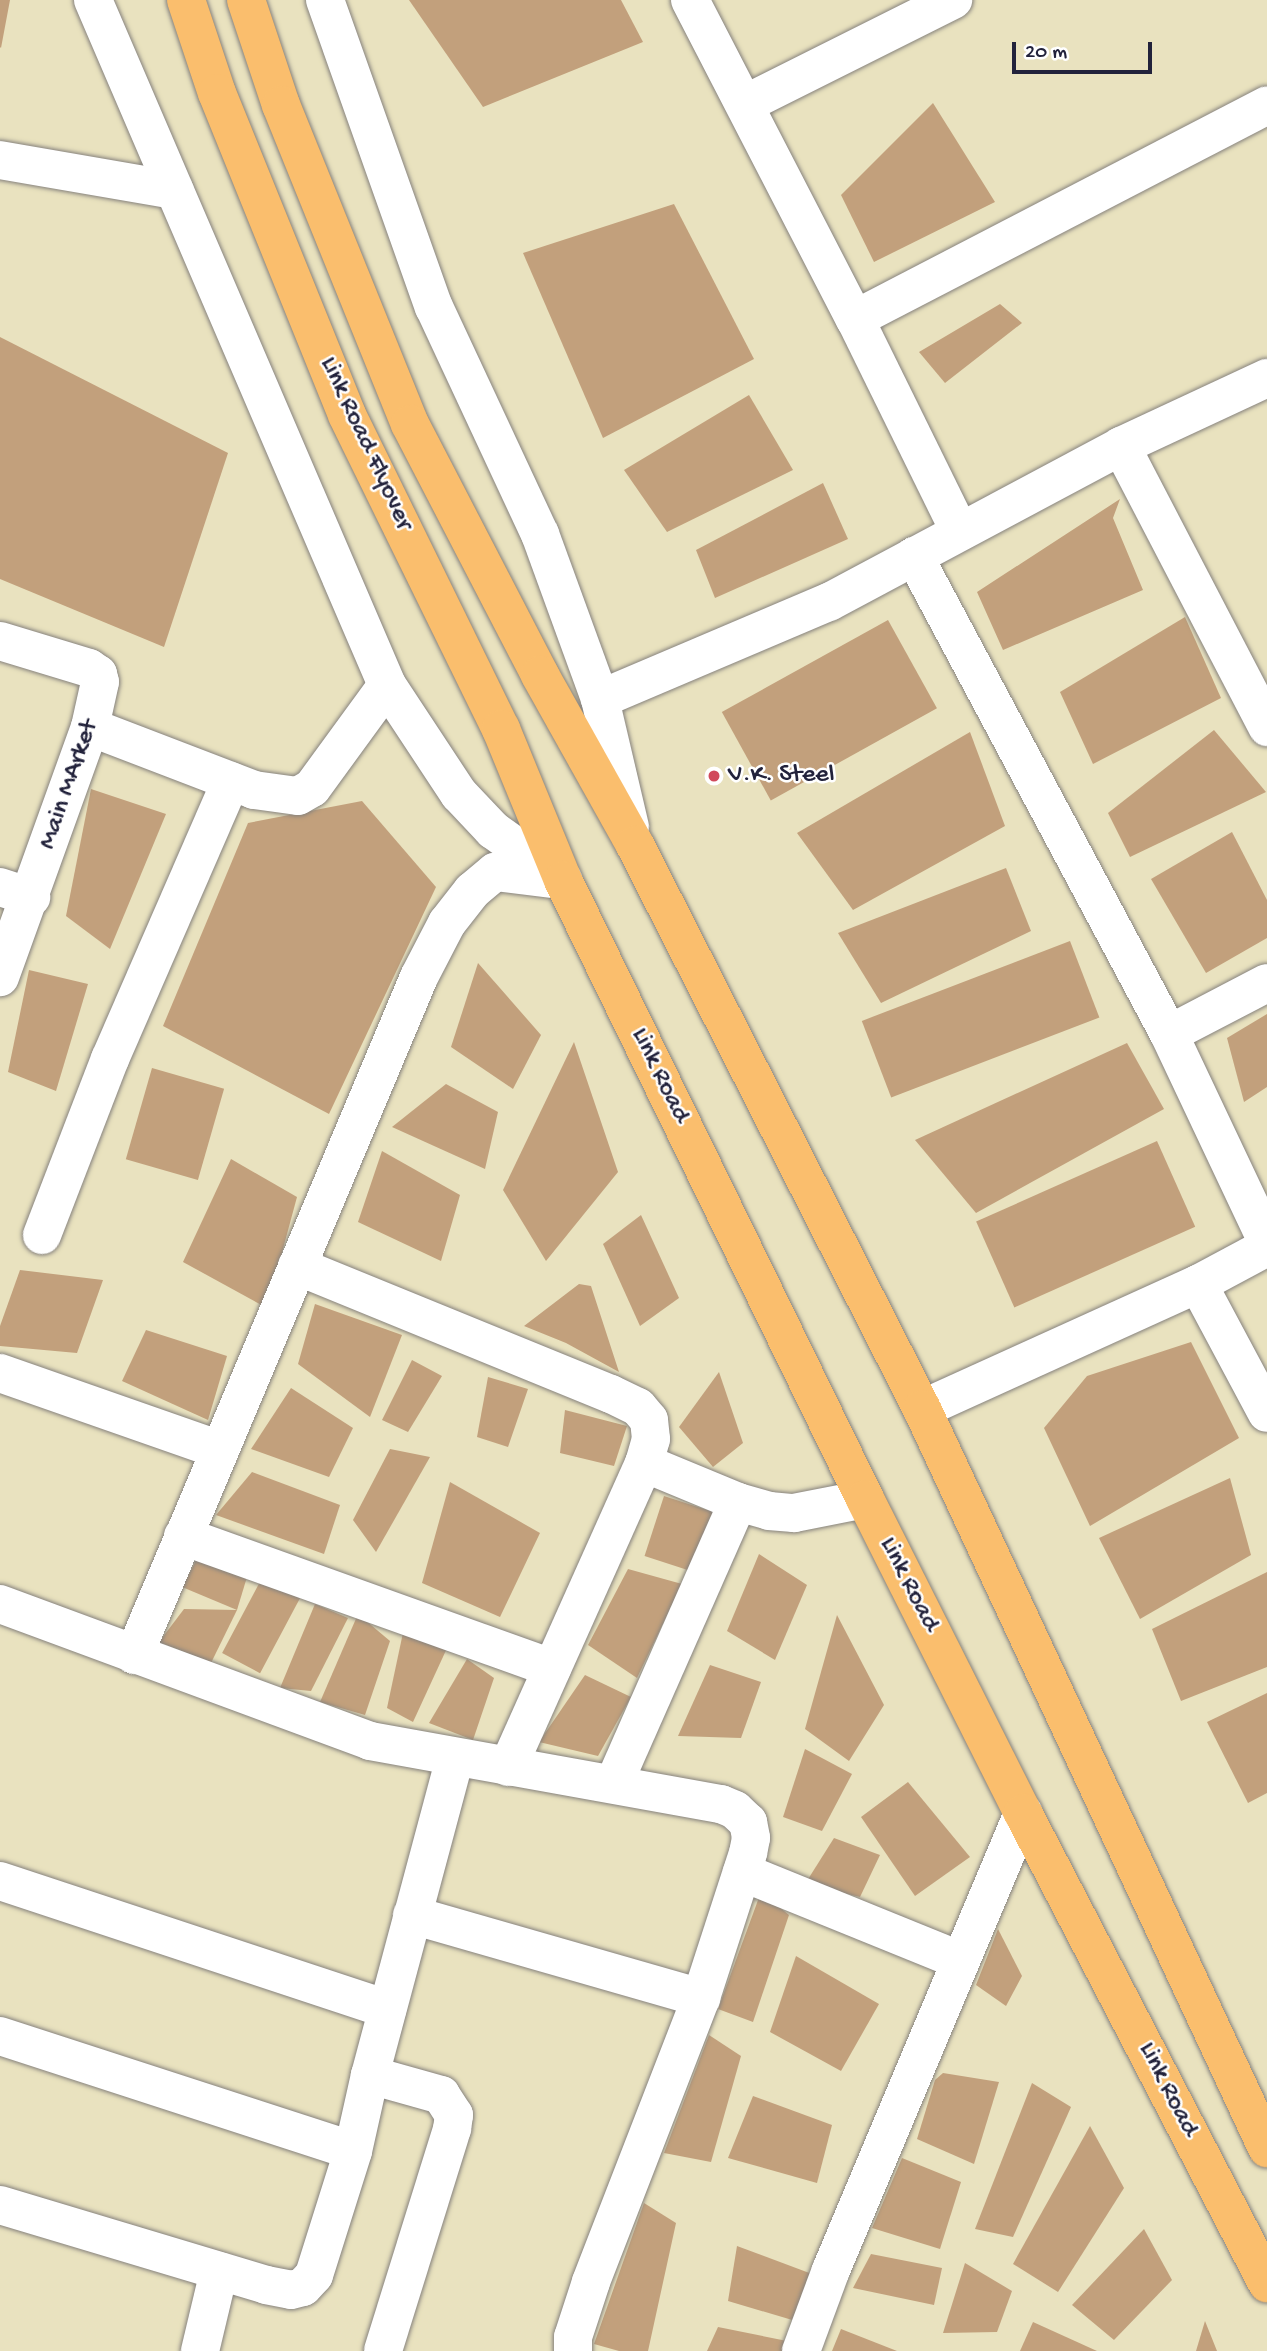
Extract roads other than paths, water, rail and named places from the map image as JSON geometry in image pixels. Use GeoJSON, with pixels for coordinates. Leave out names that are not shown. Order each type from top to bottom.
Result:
{"type":"FeatureCollection","features":[{"type":"Feature","properties":{"kind":"main road","name":"Link Road Flyover"},"geometry":{"type":"LineString","coordinates":[[186,0],[216,93],[347,415],[500,729],[563,880]]}},
{"type":"Feature","properties":{"kind":"main road","name":"Link Road Flyover"},"geometry":{"type":"LineString","coordinates":[[246,0],[281,105],[410,424],[540,675],[635,845]]}},
{"type":"Feature","properties":{"kind":"main road"},"geometry":{"type":"LineString","coordinates":[[635,845],[922,1409],[1267,2148]]}},
{"type":"Feature","properties":{"kind":"main road","name":"Link Road"},"geometry":{"type":"LineString","coordinates":[[563,880],[865,1499],[1023,1813],[1267,2283]]}},
{"type":"Feature","properties":{"kind":"street"},"geometry":{"type":"LineString","coordinates":[[325,0],[434,307],[540,534],[600,699],[635,845]]}},
{"type":"Feature","properties":{"kind":"street"},"geometry":{"type":"LineString","coordinates":[[690,0],[855,319],[960,532]]}},
{"type":"Feature","properties":{"kind":"street"},"geometry":{"type":"LineString","coordinates":[[745,104],[953,0]]}},
{"type":"Feature","properties":{"kind":"street"},"geometry":{"type":"LineString","coordinates":[[92,5],[387,685],[459,794],[493,830],[563,880]]}},
{"type":"Feature","properties":{"kind":"street"},"geometry":{"type":"LineString","coordinates":[[855,319],[1267,105]]}},
{"type":"Feature","properties":{"kind":"street"},"geometry":{"type":"LineString","coordinates":[[0,160],[174,190]]}},
{"type":"Feature","properties":{"kind":"street"},"geometry":{"type":"LineString","coordinates":[[600,699],[829,602],[1121,446],[1267,378]]}},
{"type":"Feature","properties":{"kind":"street"},"geometry":{"type":"LineString","coordinates":[[1121,446],[1267,727]]}},
{"type":"Feature","properties":{"kind":"street"},"geometry":{"type":"LineString","coordinates":[[914,556],[1169,1034],[1267,1241]]}},
{"type":"Feature","properties":{"kind":"street","name":"Main MArket"},"geometry":{"type":"LineString","coordinates":[[0,977],[16,892],[90,727],[100,682],[98,674],[89,668],[8,643]]}},
{"type":"Feature","properties":{"kind":"street"},"geometry":{"type":"LineString","coordinates":[[90,727],[231,781],[281,795],[298,796],[312,788],[387,685]]}},
{"type":"Feature","properties":{"kind":"street"},"geometry":{"type":"LineString","coordinates":[[42,1235],[125,1024],[231,781]]}},
{"type":"Feature","properties":{"kind":"street"},"geometry":{"type":"LineString","coordinates":[[134,1655],[419,977],[447,923],[472,891],[495,872],[563,880]]}},
{"type":"Feature","properties":{"kind":"street"},"geometry":{"type":"LineString","coordinates":[[1169,1034],[1267,983]]}},
{"type":"Feature","properties":{"kind":"street"},"geometry":{"type":"LineString","coordinates":[[922,1409],[1198,1284],[1267,1247]]}},
{"type":"Feature","properties":{"kind":"street"},"geometry":{"type":"LineString","coordinates":[[297,1266],[638,1407],[649,1420],[651,1439],[644,1463],[508,1767]]}},
{"type":"Feature","properties":{"kind":"street"},"geometry":{"type":"LineString","coordinates":[[1198,1284],[1267,1413]]}},
{"type":"Feature","properties":{"kind":"street"},"geometry":{"type":"LineString","coordinates":[[0,1373],[220,1450]]}},
{"type":"Feature","properties":{"kind":"street"},"geometry":{"type":"LineString","coordinates":[[644,1463],[738,1502],[769,1511],[794,1513],[865,1499]]}},
{"type":"Feature","properties":{"kind":"street"},"geometry":{"type":"LineString","coordinates":[[614,1783],[738,1502]]}},
{"type":"Feature","properties":{"kind":"street"},"geometry":{"type":"LineString","coordinates":[[183,1536],[552,1668]]}},
{"type":"Feature","properties":{"kind":"street"},"geometry":{"type":"LineString","coordinates":[[0,1604],[370,1741],[721,1804],[735,1810],[748,1822],[751,1838],[742,1872],[701,1998],[591,2281],[573,2337],[573,2351]]}},
{"type":"Feature","properties":{"kind":"street"},"geometry":{"type":"LineString","coordinates":[[0,2205],[219,2271],[291,2290],[303,2287],[314,2275],[353,2151],[370,2075],[454,1757]]}},
{"type":"Feature","properties":{"kind":"street"},"geometry":{"type":"LineString","coordinates":[[801,2351],[831,2270],[1023,1813]]}},
{"type":"Feature","properties":{"kind":"street"},"geometry":{"type":"LineString","coordinates":[[742,1872],[961,1961]]}},
{"type":"Feature","properties":{"kind":"street"},"geometry":{"type":"LineString","coordinates":[[0,1881],[387,2009]]}},
{"type":"Feature","properties":{"kind":"street"},"geometry":{"type":"LineString","coordinates":[[412,1916],[701,1998]]}},
{"type":"Feature","properties":{"kind":"street"},"geometry":{"type":"LineString","coordinates":[[0,2036],[353,2151]]}},
{"type":"Feature","properties":{"kind":"street"},"geometry":{"type":"LineString","coordinates":[[370,2075],[441,2095],[454,2115],[452,2129],[383,2351]]}},
{"type":"Feature","properties":{"kind":"street"},"geometry":{"type":"LineString","coordinates":[[200,2351],[219,2271]]}},
{"type":"Feature","properties":{"kind":"place","name":"V.K. Steel"},"geometry":{"type":"Point","coordinates":[714,776]}}]}
